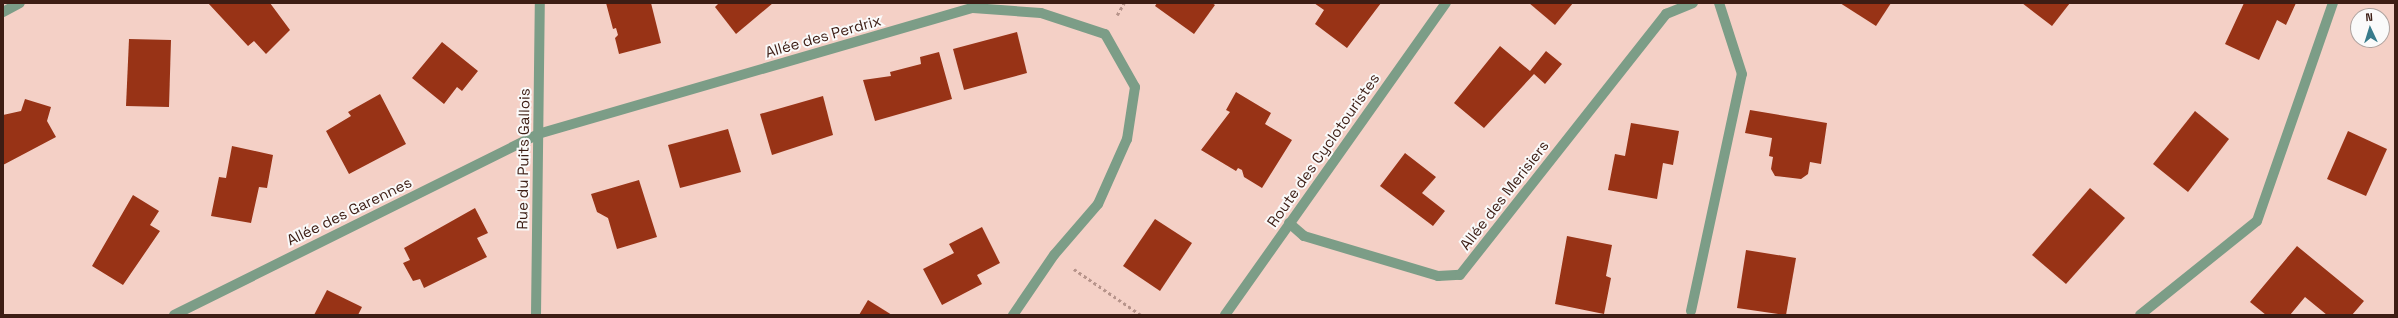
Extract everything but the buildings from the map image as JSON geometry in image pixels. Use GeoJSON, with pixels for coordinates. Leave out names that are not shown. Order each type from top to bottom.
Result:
{"type":"FeatureCollection","features":[{"type":"Feature","properties":{"kind":"street"},"geometry":{"type":"LineString","coordinates":[[3,12],[20,3]]}},
{"type":"Feature","properties":{"kind":"street","name":"Rue du Puits Gallois"},"geometry":{"type":"LineString","coordinates":[[536,315],[540,3]]}},
{"type":"Feature","properties":{"kind":"street","name":"Route des Cyclotouristes"},"geometry":{"type":"LineString","coordinates":[[1225,315],[1446,3]]}},
{"type":"Feature","properties":{"kind":"street","name":"Allée des Merisiers"},"geometry":{"type":"LineString","coordinates":[[1289,223],[1304,236],[1438,276],[1460,275],[1666,14],[1693,3]]}},
{"type":"Feature","properties":{"kind":"street"},"geometry":{"type":"LineString","coordinates":[[1690,311],[1742,74],[1719,3]]}},
{"type":"Feature","properties":{"kind":"street"},"geometry":{"type":"LineString","coordinates":[[2140,315],[2257,221],[2333,3]]}},
{"type":"Feature","properties":{"kind":"street","name":"Allée des Perdrix"},"geometry":{"type":"LineString","coordinates":[[538,134],[973,8],[1041,13],[1105,34],[1136,87],[1127,139],[1098,204],[1054,255],[1013,315]]}},
{"type":"Feature","properties":{"kind":"street","name":"Allée des Garennes"},"geometry":{"type":"LineString","coordinates":[[174,315],[538,134]]}},
{"type":"Feature","properties":{"kind":"path"},"geometry":{"type":"LineString","coordinates":[[1054,255],[1141,315]]}}]}
